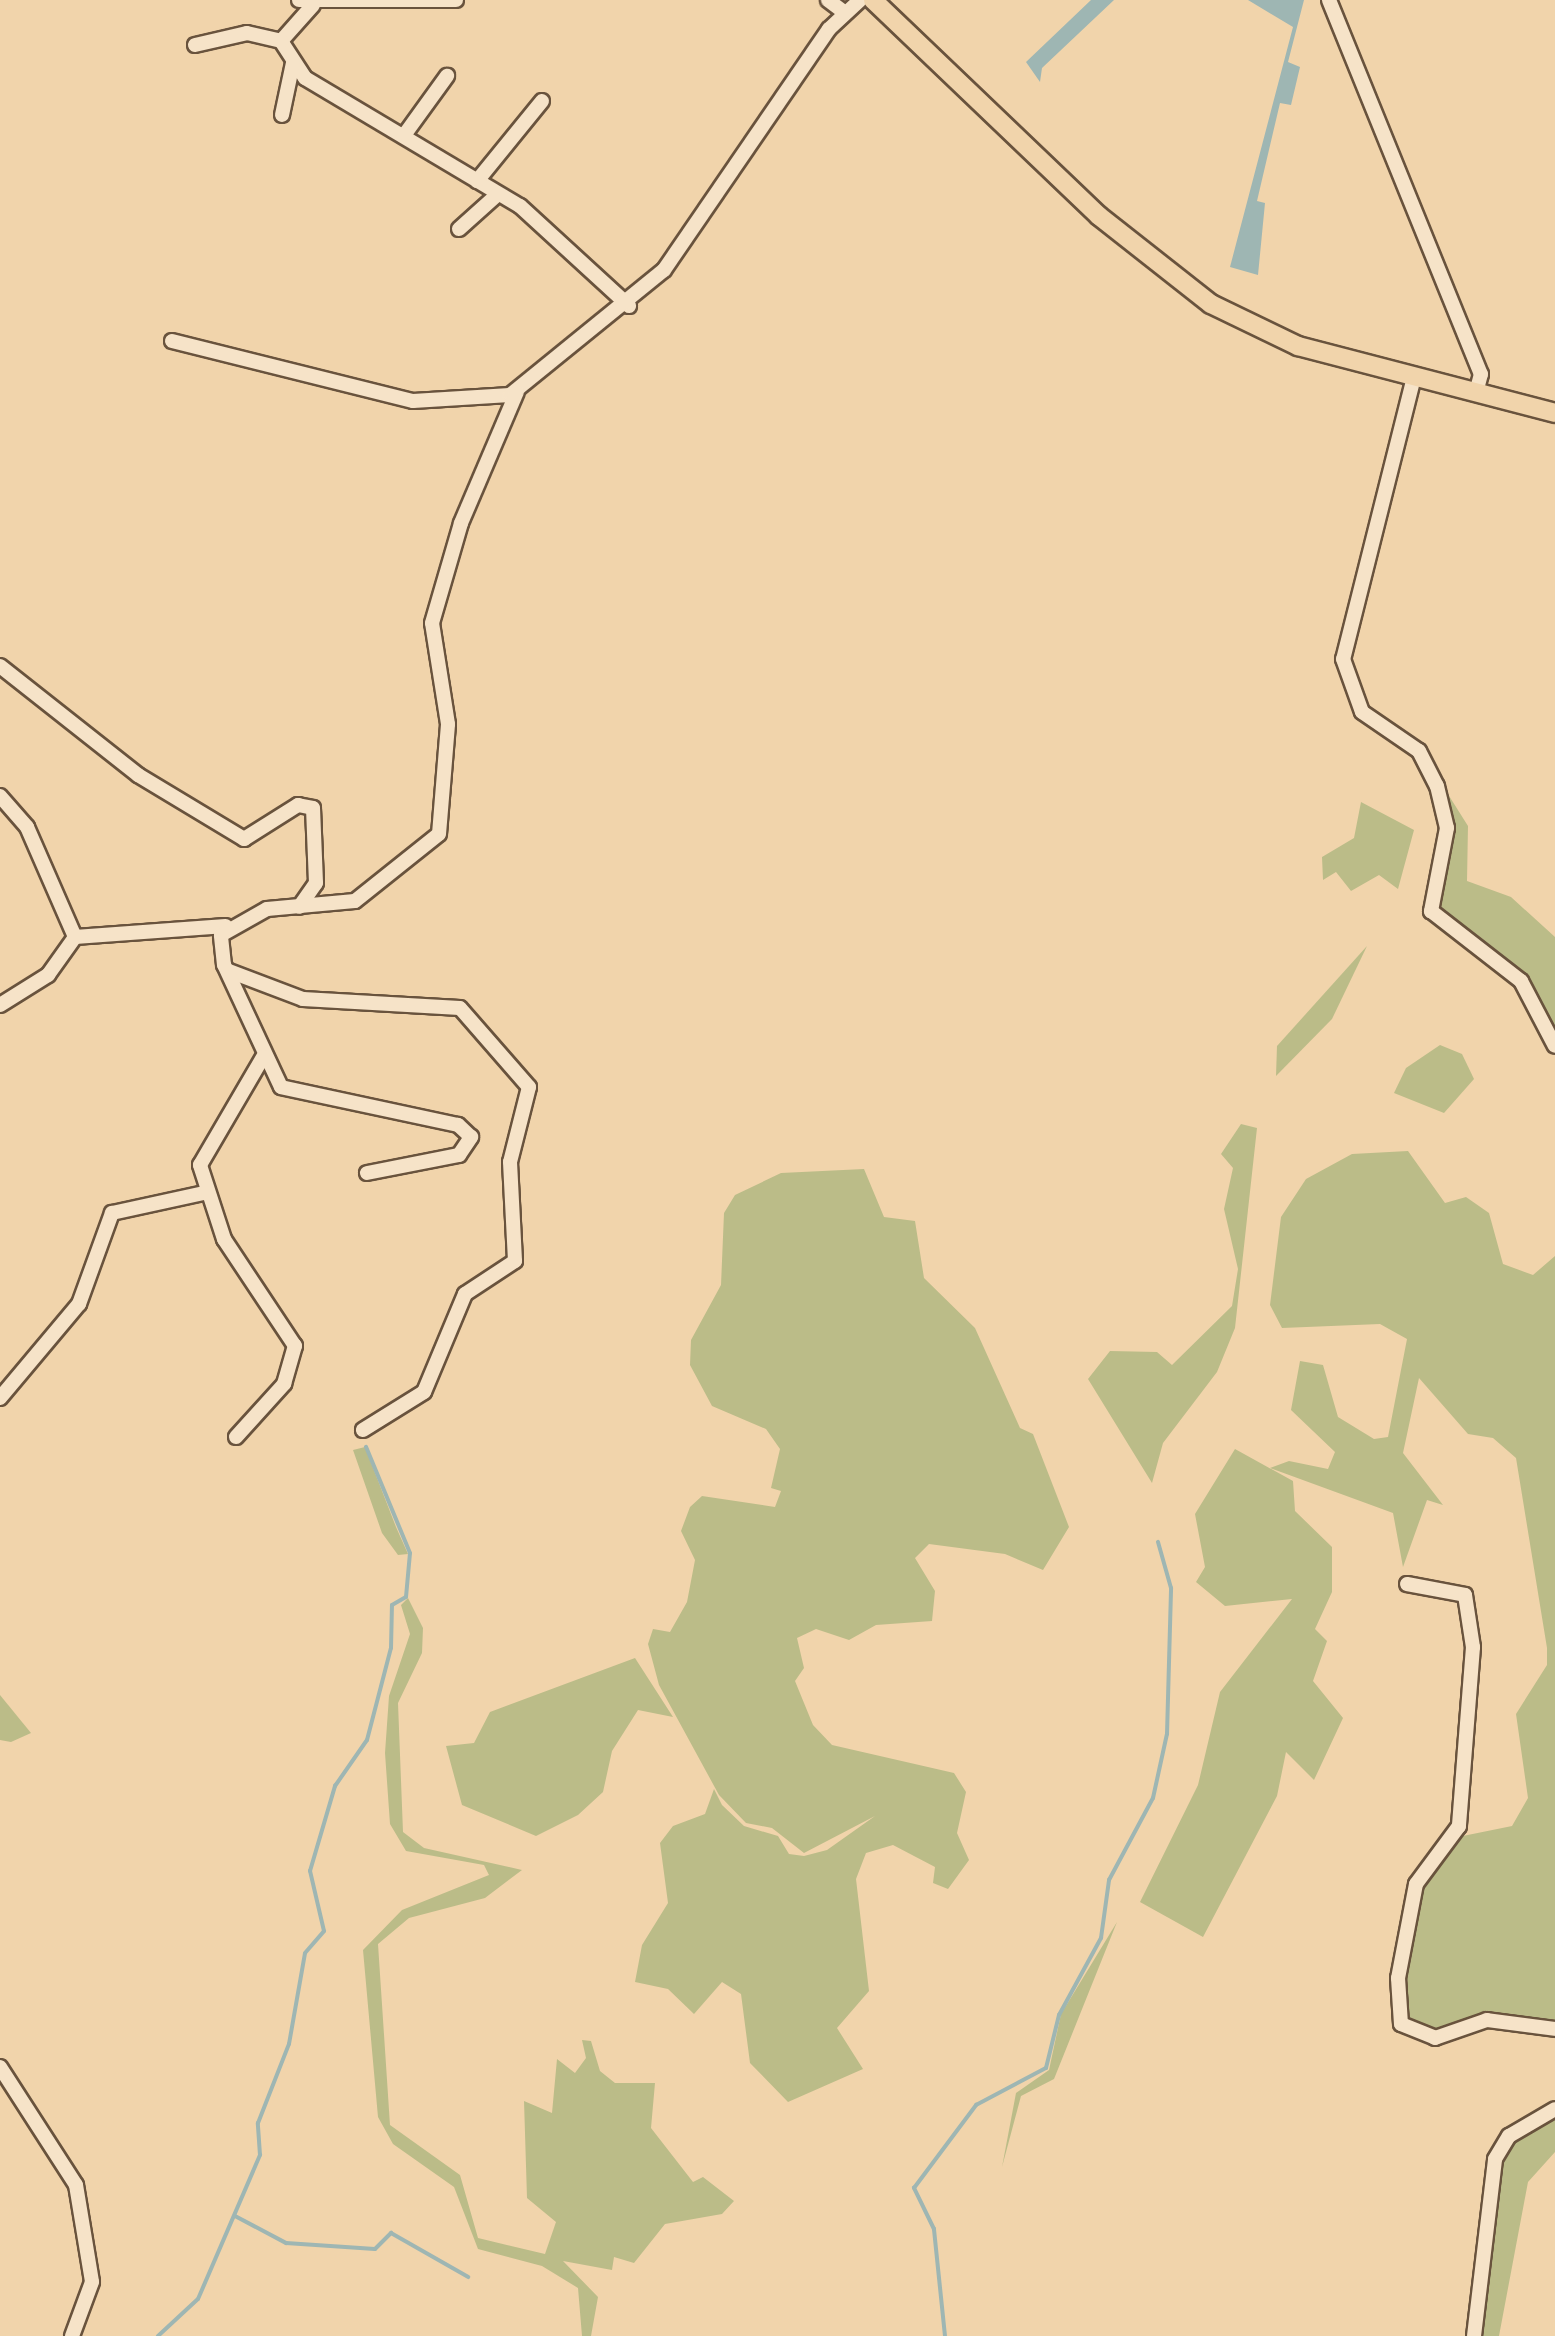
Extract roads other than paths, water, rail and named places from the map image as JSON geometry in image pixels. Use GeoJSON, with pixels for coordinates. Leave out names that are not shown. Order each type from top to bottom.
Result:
{"type":"FeatureCollection","features":[{"type":"Feature","properties":{"kind":"main road"},"geometry":{"type":"LineString","coordinates":[[873,0],[1182,285],[1280,338],[1555,412]]}},
{"type":"Feature","properties":{"kind":"street"},"geometry":{"type":"LineString","coordinates":[[281,41],[306,2],[456,0]]}},
{"type":"Feature","properties":{"kind":"street"},"geometry":{"type":"LineString","coordinates":[[828,0],[845,13]]}},
{"type":"Feature","properties":{"kind":"street"},"geometry":{"type":"LineString","coordinates":[[172,341],[413,400],[472,403],[517,392],[629,306],[704,223],[845,13],[860,0]]}},
{"type":"Feature","properties":{"kind":"street"},"geometry":{"type":"LineString","coordinates":[[1329,0],[1481,374],[1476,392]]}},
{"type":"Feature","properties":{"kind":"street"},"geometry":{"type":"LineString","coordinates":[[195,45],[247,33],[281,41]]}},
{"type":"Feature","properties":{"kind":"street"},"geometry":{"type":"LineString","coordinates":[[281,41],[292,63],[319,90],[405,134],[498,194],[629,306]]}},
{"type":"Feature","properties":{"kind":"street"},"geometry":{"type":"LineString","coordinates":[[282,115],[292,63]]}},
{"type":"Feature","properties":{"kind":"street"},"geometry":{"type":"LineString","coordinates":[[405,134],[447,76]]}},
{"type":"Feature","properties":{"kind":"street"},"geometry":{"type":"LineString","coordinates":[[477,182],[542,101]]}},
{"type":"Feature","properties":{"kind":"street"},"geometry":{"type":"LineString","coordinates":[[459,230],[498,194]]}},
{"type":"Feature","properties":{"kind":"street"},"geometry":{"type":"LineString","coordinates":[[1414,377],[1343,659],[1362,712],[1419,752],[1437,786],[1447,828],[1431,911],[1521,982],[1555,1046]]}},
{"type":"Feature","properties":{"kind":"street"},"geometry":{"type":"LineString","coordinates":[[75,937],[226,926],[299,907],[355,901],[439,834],[448,724],[432,623],[460,523],[517,392]]}},
{"type":"Feature","properties":{"kind":"street"},"geometry":{"type":"LineString","coordinates":[[1,668],[138,775],[244,840],[298,805],[314,808],[316,883],[299,907]]}},
{"type":"Feature","properties":{"kind":"street"},"geometry":{"type":"LineString","coordinates":[[0,796],[27,827],[75,937]]}},
{"type":"Feature","properties":{"kind":"street"},"geometry":{"type":"LineString","coordinates":[[226,926],[219,946],[228,970],[249,1004],[262,1057],[290,1094],[458,1126],[472,1136],[460,1155],[367,1173]]}},
{"type":"Feature","properties":{"kind":"street"},"geometry":{"type":"LineString","coordinates":[[0,1006],[48,975],[75,937]]}},
{"type":"Feature","properties":{"kind":"street"},"geometry":{"type":"LineString","coordinates":[[228,970],[303,999],[460,1008],[529,1087],[510,1162],[515,1261],[465,1294],[424,1392],[363,1430]]}},
{"type":"Feature","properties":{"kind":"street"},"geometry":{"type":"LineString","coordinates":[[236,1437],[297,1358],[204,1193],[203,1149],[262,1057]]}},
{"type":"Feature","properties":{"kind":"street"},"geometry":{"type":"LineString","coordinates":[[0,1398],[79,1304],[112,1214],[204,1193]]}},
{"type":"Feature","properties":{"kind":"street"},"geometry":{"type":"LineString","coordinates":[[1407,1584],[1466,1595],[1473,1647],[1458,1826],[1416,1884],[1398,1978],[1401,2024],[1435,2038],[1487,2020],[1555,2029]]}},
{"type":"Feature","properties":{"kind":"street"},"geometry":{"type":"LineString","coordinates":[[0,2067],[76,2185],[92,2282],[72,2336]]}},
{"type":"Feature","properties":{"kind":"street"},"geometry":{"type":"LineString","coordinates":[[1474,2336],[1494,2159],[1509,2136],[1555,2109]]}},
{"type":"Feature","properties":{"kind":"water"},"geometry":{"type":"Polygon","coordinates":[[[1091,0],[1114,0],[1042,68],[1040,82],[1026,62],[1091,0]]]}},
{"type":"Feature","properties":{"kind":"water"},"geometry":{"type":"Polygon","coordinates":[[[1248,0],[1304,0],[1288,62],[1300,67],[1291,105],[1280,103],[1257,201],[1265,203],[1258,275],[1230,267],[1293,27],[1248,0]]]}},
{"type":"Feature","properties":{"kind":"waterway"},"geometry":{"type":"LineString","coordinates":[[158,2336],[198,2299],[260,2155],[258,2123],[289,2044],[305,1953],[324,1931],[310,1871],[335,1786],[367,1740],[391,1648],[392,1605],[406,1597],[410,1553],[366,1447]]}},
{"type":"Feature","properties":{"kind":"waterway"},"geometry":{"type":"LineString","coordinates":[[945,2336],[934,2229],[914,2188],[976,2105],[1046,2068],[1059,2015],[1101,1938],[1109,1880],[1153,1798],[1167,1734],[1171,1588],[1158,1542]]}},
{"type":"Feature","properties":{"kind":"waterway"},"geometry":{"type":"LineString","coordinates":[[235,2216],[286,2243],[375,2249],[391,2233],[468,2277]]}}]}
